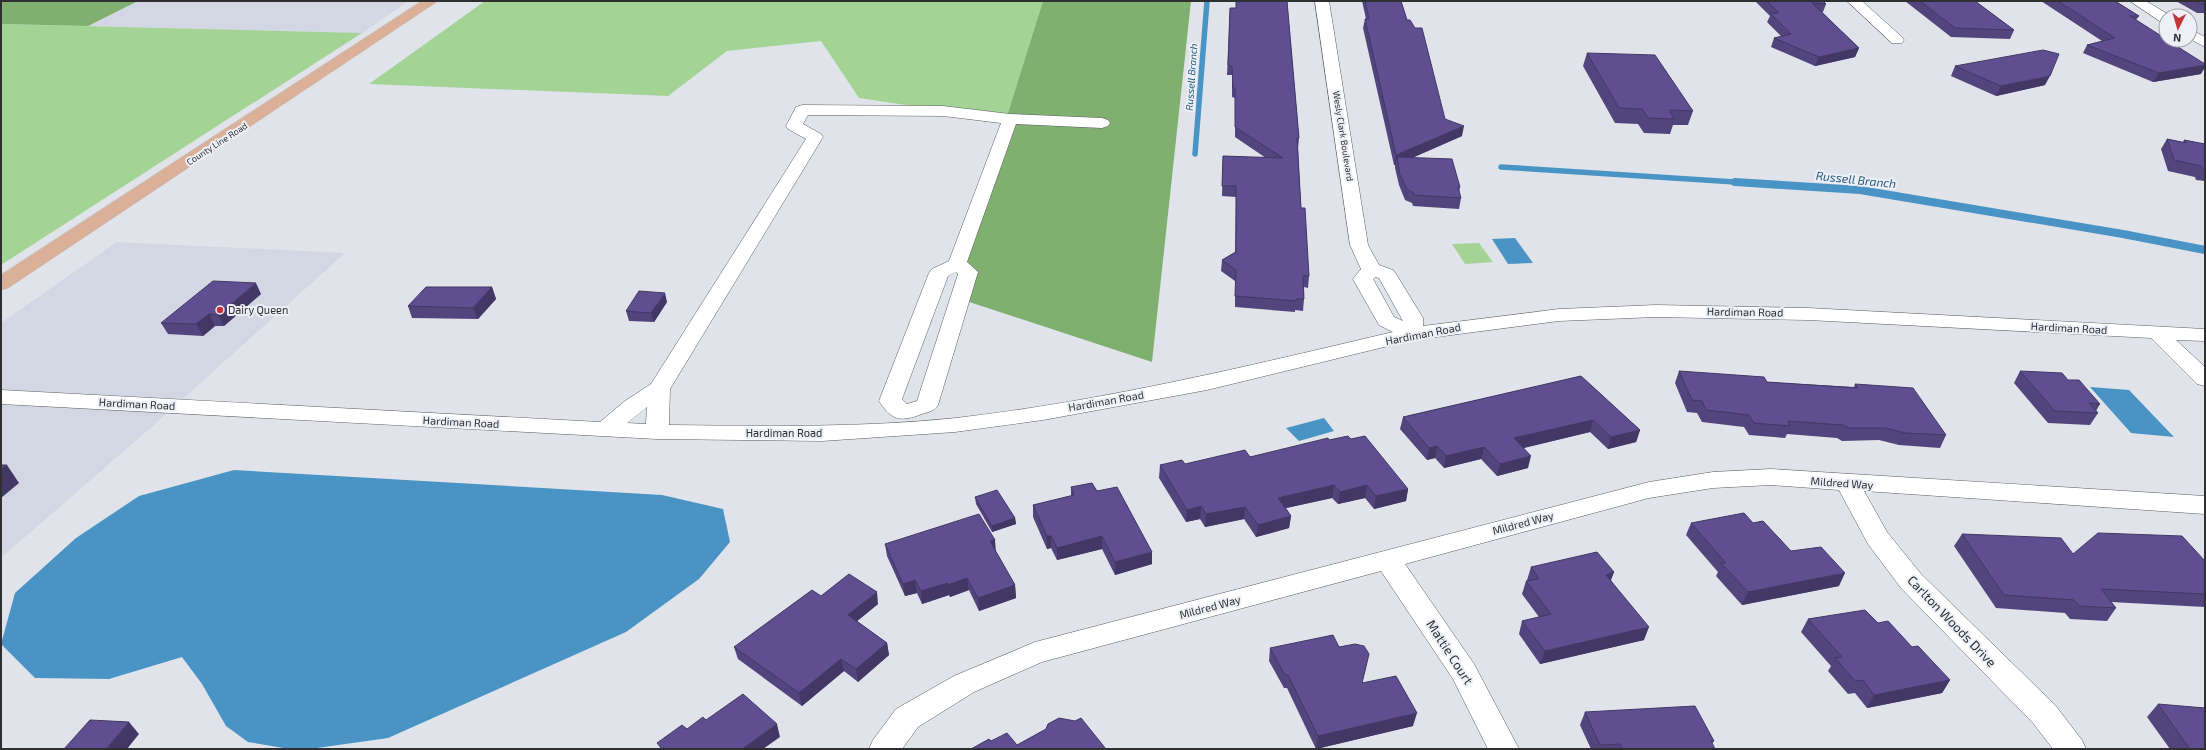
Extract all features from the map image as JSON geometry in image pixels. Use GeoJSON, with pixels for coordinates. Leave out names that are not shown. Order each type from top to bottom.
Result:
{"type":"FeatureCollection","features":[{"type":"Feature","properties":{"kind":"main road","name":"County Line Road"},"geometry":{"type":"LineString","coordinates":[[1,284],[431,1]]}},
{"type":"Feature","properties":{"kind":"street","name":"Wesly Clark Boulevard"},"geometry":{"type":"LineString","coordinates":[[1322,1],[1359,245],[1371,269],[1363,279],[1386,322],[1413,334]]}},
{"type":"Feature","properties":{"kind":"street"},"geometry":{"type":"LineString","coordinates":[[1854,1],[1897,40]]}},
{"type":"Feature","properties":{"kind":"street"},"geometry":{"type":"LineString","coordinates":[[2137,1],[2158,14]]}},
{"type":"Feature","properties":{"kind":"street"},"geometry":{"type":"LineString","coordinates":[[605,429],[633,406],[659,389],[815,137],[794,126],[802,110],[943,111],[1010,119],[1102,123]]}},
{"type":"Feature","properties":{"kind":"street"},"geometry":{"type":"LineString","coordinates":[[957,264],[968,272],[927,405],[902,420],[890,401],[939,273],[957,264],[1010,119]]}},
{"type":"Feature","properties":{"kind":"street","name":"Hardiman Road"},"geometry":{"type":"LineString","coordinates":[[1,397],[657,432],[822,434],[902,420],[955,425],[1059,410],[1207,383],[1413,334],[1559,315],[1656,311],[1808,314],[2205,335]]}},
{"type":"Feature","properties":{"kind":"street"},"geometry":{"type":"LineString","coordinates":[[2157,333],[2205,379]]}},
{"type":"Feature","properties":{"kind":"street"},"geometry":{"type":"LineString","coordinates":[[657,432],[659,389]]}},
{"type":"Feature","properties":{"kind":"street","name":"Mildred Way"},"geometry":{"type":"LineString","coordinates":[[884,749],[907,718],[964,684],[1035,653],[1649,490],[1713,480],[1764,478],[2205,505]]}},
{"type":"Feature","properties":{"kind":"street","name":"Carlton Woods Drive"},"geometry":{"type":"LineString","coordinates":[[1848,484],[1877,538],[1911,581],[2044,714],[2071,749]]}},
{"type":"Feature","properties":{"kind":"street","name":"Mattie Court"},"geometry":{"type":"LineString","coordinates":[[1388,560],[1464,672],[1504,749]]}},
{"type":"Feature","properties":{"kind":"shaded area"},"geometry":{"type":"Polygon","coordinates":[[[138,1],[409,1],[362,33],[88,26],[138,1]]]}},
{"type":"Feature","properties":{"kind":"shaded area"},"geometry":{"type":"Polygon","coordinates":[[[117,242],[345,253],[155,424],[1,558],[1,323],[117,242]]]}},
{"type":"Feature","properties":{"kind":"green space"},"geometry":{"type":"Polygon","coordinates":[[[1,1],[138,1],[88,26],[1,24],[1,1]]]}},
{"type":"Feature","properties":{"kind":"green space"},"geometry":{"type":"Polygon","coordinates":[[[485,1],[1043,1],[1006,120],[859,98],[821,41],[727,51],[668,96],[369,84],[485,1]]]}},
{"type":"Feature","properties":{"kind":"green space"},"geometry":{"type":"Polygon","coordinates":[[[1043,1],[1191,1],[1152,362],[951,296],[1043,1]]]}},
{"type":"Feature","properties":{"kind":"green space"},"geometry":{"type":"Polygon","coordinates":[[[1,24],[362,33],[1,265],[1,24]]]}},
{"type":"Feature","properties":{"kind":"green space"},"geometry":{"type":"Polygon","coordinates":[[[1479,243],[1493,262],[1465,264],[1452,244],[1479,243]]]}},
{"type":"Feature","properties":{"kind":"water"},"geometry":{"type":"Polygon","coordinates":[[[1515,238],[1533,263],[1508,264],[1492,239],[1515,238]]]}},
{"type":"Feature","properties":{"kind":"water"},"geometry":{"type":"Polygon","coordinates":[[[2090,387],[2129,390],[2174,437],[2131,433],[2090,387]]]}},
{"type":"Feature","properties":{"kind":"water"},"geometry":{"type":"Polygon","coordinates":[[[1324,418],[1334,431],[1299,441],[1286,428],[1324,418]]]}},
{"type":"Feature","properties":{"kind":"water"},"geometry":{"type":"Polygon","coordinates":[[[234,470],[662,495],[723,509],[730,542],[699,579],[626,632],[388,738],[310,749],[289,749],[248,742],[226,726],[202,684],[182,657],[109,679],[35,678],[1,644],[15,593],[76,538],[139,496],[234,470]]]}},
{"type":"Feature","properties":{"kind":"building"},"geometry":{"type":"Polygon","coordinates":[[[1236,1],[1287,1],[1299,138],[1297,138],[1301,208],[1305,208],[1309,276],[1303,276],[1304,299],[1296,299],[1296,301],[1235,296],[1236,270],[1222,260],[1236,252],[1236,186],[1222,186],[1223,156],[1283,158],[1235,127],[1235,88],[1233,88],[1232,66],[1228,65],[1230,8],[1236,8],[1236,1]]]}},
{"type":"Feature","properties":{"kind":"building"},"geometry":{"type":"Polygon","coordinates":[[[1365,1],[1401,1],[1407,20],[1410,20],[1415,28],[1422,28],[1445,119],[1464,126],[1396,155],[1365,19],[1369,19],[1365,1]]]}},
{"type":"Feature","properties":{"kind":"building"},"geometry":{"type":"Polygon","coordinates":[[[1767,1],[1823,1],[1826,4],[1812,3],[1859,48],[1819,57],[1774,38],[1791,34],[1770,13],[1779,13],[1767,1]]]}},
{"type":"Feature","properties":{"kind":"building"},"geometry":{"type":"Polygon","coordinates":[[[1920,1],[1975,1],[2014,30],[1955,28],[1920,1]]]}},
{"type":"Feature","properties":{"kind":"building"},"geometry":{"type":"Polygon","coordinates":[[[2058,1],[2115,1],[2139,16],[2130,16],[2158,34],[2158,48],[2180,48],[2205,65],[2159,73],[2087,45],[2115,38],[2058,1]]]}},
{"type":"Feature","properties":{"kind":"building"},"geometry":{"type":"Polygon","coordinates":[[[2196,1],[2205,1],[2205,4],[2202,4],[2196,1]]]}},
{"type":"Feature","properties":{"kind":"building"},"geometry":{"type":"Polygon","coordinates":[[[2043,50],[2059,54],[2050,76],[2001,86],[1955,66],[2043,50]]]}},
{"type":"Feature","properties":{"kind":"building"},"geometry":{"type":"Polygon","coordinates":[[[1587,53],[1655,55],[1693,111],[1669,110],[1674,119],[1648,118],[1642,109],[1619,108],[1587,53]]]}},
{"type":"Feature","properties":{"kind":"building"},"geometry":{"type":"Polygon","coordinates":[[[2167,139],[2186,143],[2184,140],[2205,144],[2205,170],[2202,169],[2201,166],[2174,160],[2167,139]]]}},
{"type":"Feature","properties":{"kind":"building"},"geometry":{"type":"Polygon","coordinates":[[[1397,157],[1452,159],[1460,187],[1458,187],[1461,198],[1414,195],[1414,193],[1407,189],[1400,175],[1397,157]]]}},
{"type":"Feature","properties":{"kind":"building"},"geometry":{"type":"Polygon","coordinates":[[[213,281],[256,283],[218,315],[209,314],[196,324],[161,323],[213,281]]]}},
{"type":"Feature","properties":{"kind":"building"},"geometry":{"type":"Polygon","coordinates":[[[426,287],[492,287],[473,308],[408,306],[426,287]]]}},
{"type":"Feature","properties":{"kind":"building"},"geometry":{"type":"Polygon","coordinates":[[[639,291],[665,293],[651,313],[626,311],[639,291]]]}},
{"type":"Feature","properties":{"kind":"building"},"geometry":{"type":"Polygon","coordinates":[[[1679,371],[1764,377],[1767,382],[1858,388],[1855,384],[1913,388],[1946,435],[1906,433],[1885,428],[1848,428],[1843,425],[1788,421],[1790,426],[1754,423],[1749,415],[1706,410],[1702,401],[1692,400],[1679,371]]]}},
{"type":"Feature","properties":{"kind":"building"},"geometry":{"type":"Polygon","coordinates":[[[2020,371],[2062,373],[2068,380],[2079,380],[2100,404],[2089,403],[2098,413],[2055,411],[2020,371]]]}},
{"type":"Feature","properties":{"kind":"building"},"geometry":{"type":"Polygon","coordinates":[[[1581,376],[1640,430],[1611,437],[1593,420],[1514,438],[1531,456],[1500,464],[1484,447],[1446,456],[1437,446],[1429,448],[1403,417],[1581,376]]]}},
{"type":"Feature","properties":{"kind":"building"},"geometry":{"type":"Polygon","coordinates":[[[1348,436],[1351,439],[1365,436],[1408,489],[1376,496],[1367,485],[1340,492],[1334,485],[1278,498],[1291,516],[1258,525],[1245,507],[1206,514],[1201,506],[1187,510],[1160,465],[1182,460],[1185,464],[1245,450],[1250,457],[1328,438],[1329,440],[1348,436]]]}},
{"type":"Feature","properties":{"kind":"building"},"geometry":{"type":"Polygon","coordinates":[[[1,465],[7,465],[1,469],[1,465]]]}},
{"type":"Feature","properties":{"kind":"building"},"geometry":{"type":"Polygon","coordinates":[[[1092,483],[1097,491],[1117,487],[1152,552],[1115,562],[1102,536],[1057,548],[1051,536],[1047,536],[1033,505],[1074,495],[1071,487],[1092,483]]]}},
{"type":"Feature","properties":{"kind":"building"},"geometry":{"type":"Polygon","coordinates":[[[997,490],[1015,518],[992,526],[975,497],[997,490]]]}},
{"type":"Feature","properties":{"kind":"building"},"geometry":{"type":"Polygon","coordinates":[[[1744,513],[1753,523],[1763,521],[1791,551],[1821,547],[1845,573],[1748,592],[1721,563],[1726,563],[1691,523],[1744,513]]]}},
{"type":"Feature","properties":{"kind":"building"},"geometry":{"type":"Polygon","coordinates":[[[979,514],[995,540],[990,541],[1015,585],[978,598],[967,578],[948,585],[948,583],[921,591],[915,580],[903,584],[885,544],[979,514]]]}},
{"type":"Feature","properties":{"kind":"building"},"geometry":{"type":"Polygon","coordinates":[[[2098,533],[2182,536],[2205,561],[2205,594],[2101,589],[2116,608],[2079,606],[2074,600],[2004,595],[1962,534],[2061,538],[2073,554],[2098,533]]]}},
{"type":"Feature","properties":{"kind":"building"},"geometry":{"type":"Polygon","coordinates":[[[1597,552],[1614,572],[1606,575],[1649,627],[1545,651],[1522,621],[1551,614],[1526,581],[1539,579],[1531,567],[1597,552]]]}},
{"type":"Feature","properties":{"kind":"building"},"geometry":{"type":"Polygon","coordinates":[[[849,574],[877,592],[848,615],[887,643],[856,669],[841,659],[799,693],[734,647],[812,590],[821,596],[849,574]]]}},
{"type":"Feature","properties":{"kind":"building"},"geometry":{"type":"Polygon","coordinates":[[[1865,610],[1878,623],[1888,621],[1912,647],[1918,646],[1950,680],[1874,695],[1863,680],[1855,681],[1835,658],[1842,657],[1808,619],[1865,610]]]}},
{"type":"Feature","properties":{"kind":"building"},"geometry":{"type":"Polygon","coordinates":[[[1333,635],[1339,647],[1355,644],[1364,646],[1369,654],[1362,683],[1396,676],[1417,713],[1318,736],[1288,675],[1285,675],[1270,648],[1333,635]]]}},
{"type":"Feature","properties":{"kind":"building"},"geometry":{"type":"Polygon","coordinates":[[[743,694],[777,724],[742,749],[659,749],[661,748],[657,743],[682,725],[687,729],[703,717],[706,720],[743,694]]]}},
{"type":"Feature","properties":{"kind":"building"},"geometry":{"type":"Polygon","coordinates":[[[2158,704],[2205,708],[2205,749],[2190,749],[2158,704]]]}},
{"type":"Feature","properties":{"kind":"building"},"geometry":{"type":"Polygon","coordinates":[[[1695,706],[1714,741],[1711,741],[1715,749],[1623,749],[1620,744],[1600,745],[1585,712],[1695,706]]]}},
{"type":"Feature","properties":{"kind":"building"},"geometry":{"type":"Polygon","coordinates":[[[1059,718],[1075,721],[1081,718],[1106,749],[971,749],[989,739],[991,741],[1007,733],[1017,745],[1046,729],[1048,724],[1059,718]]]}},
{"type":"Feature","properties":{"kind":"building"},"geometry":{"type":"Polygon","coordinates":[[[90,720],[129,722],[106,749],[64,749],[90,720]]]}},
{"type":"Feature","properties":{"kind":"waterway","name":"Russell Branch"},"geometry":{"type":"LineString","coordinates":[[1195,154],[1207,1]]}},
{"type":"Feature","properties":{"kind":"waterway","name":"Russell Branch"},"geometry":{"type":"LineString","coordinates":[[1501,167],[1751,183]]}},
{"type":"Feature","properties":{"kind":"waterway","name":"Russell Branch"},"geometry":{"type":"LineString","coordinates":[[1735,182],[1860,190],[2123,234],[2205,250]]}},
{"type":"Feature","properties":{"kind":"place","name":"Dairy Queen"},"geometry":{"type":"Point","coordinates":[220,310]}}]}
